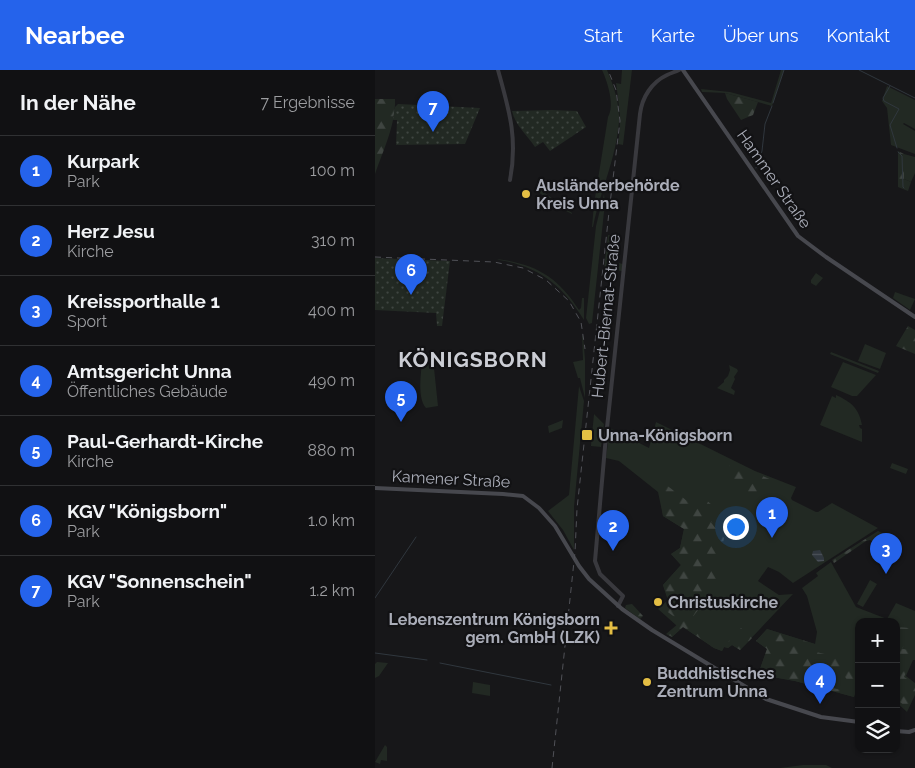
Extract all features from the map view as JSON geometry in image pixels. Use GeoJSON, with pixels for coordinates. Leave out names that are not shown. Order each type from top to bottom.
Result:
{"type":"FeatureCollection","features":[{"type":"Feature","properties":{"kind":"main road","name":"Hammer Straße"},"geometry":{"type":"LineString","coordinates":[[683,70],[798,236],[915,317]]}},
{"type":"Feature","properties":{"kind":"main road","name":"Kamener Straße"},"geometry":{"type":"LineString","coordinates":[[375,488],[520,495],[529,500],[546,515],[584,572],[618,606],[652,630],[766,698],[825,718],[855,722]]}},
{"type":"Feature","properties":{"kind":"main road"},"geometry":{"type":"LineString","coordinates":[[900,733],[915,730]]}},
{"type":"Feature","properties":{"kind":"street"},"geometry":{"type":"LineString","coordinates":[[498,70],[514,137],[514,159],[510,180]]}},
{"type":"Feature","properties":{"kind":"street","name":"Hubert-Biernat-Straße"},"geometry":{"type":"LineString","coordinates":[[618,606],[623,596],[598,571],[595,561],[641,107],[649,90],[670,71],[679,70]]}},
{"type":"Feature","properties":{"kind":"green space"},"geometry":{"type":"Polygon","coordinates":[[[602,70],[607,70],[614,89],[619,109],[619,122],[611,162],[592,227],[594,204],[611,107],[608,88],[602,70]]]}},
{"type":"Feature","properties":{"kind":"green space"},"geometry":{"type":"Polygon","coordinates":[[[622,70],[632,70],[623,145],[618,144],[620,120],[616,83],[621,84],[622,70]]]}},
{"type":"Feature","properties":{"kind":"green space"},"geometry":{"type":"Polygon","coordinates":[[[781,70],[784,70],[772,106],[725,93],[702,92],[701,89],[730,92],[771,103],[781,70]]]}},
{"type":"Feature","properties":{"kind":"green space"},"geometry":{"type":"Polygon","coordinates":[[[887,86],[915,100],[915,129],[903,124],[915,131],[915,154],[891,145],[887,108],[882,101],[887,86]]]}},
{"type":"Feature","properties":{"kind":"green space"},"geometry":{"type":"Polygon","coordinates":[[[725,93],[758,102],[753,115],[741,120],[725,93]]]}},
{"type":"Feature","properties":{"kind":"green space"},"geometry":{"type":"Polygon","coordinates":[[[375,99],[395,99],[395,108],[391,128],[375,174],[375,99]]]}},
{"type":"Feature","properties":{"kind":"green space"},"geometry":{"type":"Polygon","coordinates":[[[398,104],[480,108],[465,144],[396,145],[397,120],[393,120],[395,107],[398,104]]]}},
{"type":"Feature","properties":{"kind":"green space"},"geometry":{"type":"Polygon","coordinates":[[[512,111],[577,111],[586,127],[550,151],[543,142],[535,147],[518,125],[512,111]]]}},
{"type":"Feature","properties":{"kind":"green space"},"geometry":{"type":"Polygon","coordinates":[[[898,151],[904,154],[904,179],[911,182],[908,191],[898,187],[898,151]]]}},
{"type":"Feature","properties":{"kind":"green space"},"geometry":{"type":"Polygon","coordinates":[[[904,154],[915,157],[915,173],[911,182],[904,179],[904,154]]]}},
{"type":"Feature","properties":{"kind":"green space"},"geometry":{"type":"Polygon","coordinates":[[[540,183],[544,185],[541,190],[572,214],[558,207],[559,205],[538,192],[537,189],[535,190],[540,183]]]}},
{"type":"Feature","properties":{"kind":"green space"},"geometry":{"type":"Polygon","coordinates":[[[604,194],[605,203],[592,323],[589,324],[586,318],[596,226],[604,194]]]}},
{"type":"Feature","properties":{"kind":"green space"},"geometry":{"type":"Polygon","coordinates":[[[608,235],[615,236],[614,262],[623,264],[622,271],[604,269],[608,235]]]}},
{"type":"Feature","properties":{"kind":"green space"},"geometry":{"type":"Polygon","coordinates":[[[375,258],[450,261],[442,326],[437,326],[436,313],[375,310],[375,258]]]}},
{"type":"Feature","properties":{"kind":"green space"},"geometry":{"type":"Polygon","coordinates":[[[497,259],[523,264],[545,274],[563,289],[579,310],[582,298],[584,298],[584,320],[567,297],[549,280],[526,267],[497,259]]]}},
{"type":"Feature","properties":{"kind":"green space"},"geometry":{"type":"Polygon","coordinates":[[[816,273],[823,278],[816,286],[811,283],[811,280],[816,273]]]}},
{"type":"Feature","properties":{"kind":"green space"},"geometry":{"type":"Polygon","coordinates":[[[895,292],[915,299],[910,310],[893,298],[895,292]]]}},
{"type":"Feature","properties":{"kind":"green space"},"geometry":{"type":"Polygon","coordinates":[[[908,326],[915,330],[915,354],[896,346],[908,326]]]}},
{"type":"Feature","properties":{"kind":"green space"},"geometry":{"type":"Polygon","coordinates":[[[582,335],[585,359],[585,398],[580,378],[578,378],[573,362],[583,360],[582,335]]]}},
{"type":"Feature","properties":{"kind":"green space"},"geometry":{"type":"Polygon","coordinates":[[[865,344],[886,353],[880,369],[858,361],[865,344]]]}},
{"type":"Feature","properties":{"kind":"green space"},"geometry":{"type":"Polygon","coordinates":[[[831,352],[879,371],[878,373],[830,354],[831,352]]]}},
{"type":"Feature","properties":{"kind":"green space"},"geometry":{"type":"Polygon","coordinates":[[[423,353],[435,354],[434,368],[438,406],[426,408],[420,389],[423,353]]]}},
{"type":"Feature","properties":{"kind":"green space"},"geometry":{"type":"Polygon","coordinates":[[[843,362],[876,375],[857,396],[852,396],[831,387],[843,362]]]}},
{"type":"Feature","properties":{"kind":"green space"},"geometry":{"type":"Polygon","coordinates":[[[729,365],[738,371],[731,388],[735,391],[734,395],[717,388],[728,376],[729,365]]]}},
{"type":"Feature","properties":{"kind":"green space"},"geometry":{"type":"Polygon","coordinates":[[[579,386],[584,401],[574,507],[574,550],[563,530],[548,511],[569,495],[579,386]]]}},
{"type":"Feature","properties":{"kind":"green space"},"geometry":{"type":"Polygon","coordinates":[[[836,395],[850,403],[859,414],[862,425],[859,425],[862,429],[862,442],[820,425],[832,396],[836,398],[836,395]]]}},
{"type":"Feature","properties":{"kind":"green space"},"geometry":{"type":"Polygon","coordinates":[[[594,414],[604,424],[601,447],[591,446],[589,466],[594,414]]]}},
{"type":"Feature","properties":{"kind":"green space"},"geometry":{"type":"Polygon","coordinates":[[[563,420],[562,428],[549,433],[548,426],[563,420]]]}},
{"type":"Feature","properties":{"kind":"green space"},"geometry":{"type":"Polygon","coordinates":[[[656,422],[755,471],[796,487],[791,498],[792,500],[816,512],[832,503],[878,528],[793,583],[779,572],[768,567],[758,581],[779,595],[793,594],[740,650],[732,645],[728,648],[724,647],[722,651],[714,648],[683,627],[672,637],[668,634],[677,626],[658,609],[668,600],[663,585],[681,565],[671,554],[680,548],[684,529],[663,516],[658,492],[619,461],[606,458],[610,428],[649,448],[656,422]]]}},
{"type":"Feature","properties":{"kind":"green space"},"geometry":{"type":"Polygon","coordinates":[[[729,461],[774,481],[749,503],[741,494],[733,498],[729,461]]]}},
{"type":"Feature","properties":{"kind":"green space"},"geometry":{"type":"Polygon","coordinates":[[[892,463],[908,469],[906,474],[890,468],[892,463]]]}},
{"type":"Feature","properties":{"kind":"green space"},"geometry":{"type":"Polygon","coordinates":[[[665,484],[695,507],[689,501],[697,492],[720,512],[716,526],[708,519],[724,538],[714,596],[703,604],[691,619],[686,617],[679,620],[662,608],[668,600],[663,585],[681,565],[671,554],[680,548],[684,529],[663,516],[660,495],[665,484]]]}},
{"type":"Feature","properties":{"kind":"green space"},"geometry":{"type":"Polygon","coordinates":[[[878,531],[888,536],[882,546],[870,540],[866,541],[834,563],[832,560],[878,531]]]}},
{"type":"Feature","properties":{"kind":"green space"},"geometry":{"type":"Polygon","coordinates":[[[831,562],[856,607],[884,618],[855,618],[854,697],[795,681],[767,676],[760,669],[767,649],[756,641],[767,629],[815,644],[817,632],[807,596],[802,588],[818,576],[816,573],[831,562]]]}},
{"type":"Feature","properties":{"kind":"green space"},"geometry":{"type":"Polygon","coordinates":[[[870,580],[877,584],[863,607],[857,604],[870,580]]]}},
{"type":"Feature","properties":{"kind":"green space"},"geometry":{"type":"Polygon","coordinates":[[[896,603],[915,611],[915,660],[913,660],[906,676],[915,683],[915,695],[907,712],[900,706],[900,618],[888,618],[896,603]]]}},
{"type":"Feature","properties":{"kind":"green space"},"geometry":{"type":"Polygon","coordinates":[[[632,604],[643,616],[640,619],[625,608],[626,605],[632,604]]]}},
{"type":"Feature","properties":{"kind":"green space"},"geometry":{"type":"Polygon","coordinates":[[[684,619],[716,643],[726,644],[741,628],[752,638],[740,650],[732,645],[728,648],[724,647],[722,651],[714,648],[683,627],[672,637],[666,634],[684,619]]]}},
{"type":"Feature","properties":{"kind":"green space"},"geometry":{"type":"Polygon","coordinates":[[[900,627],[909,628],[910,634],[902,649],[915,650],[915,660],[912,659],[904,677],[915,684],[915,692],[909,705],[905,706],[900,702],[900,627]]]}},
{"type":"Feature","properties":{"kind":"green space"},"geometry":{"type":"Polygon","coordinates":[[[767,629],[815,644],[812,651],[854,665],[855,687],[852,686],[845,677],[823,670],[811,679],[828,687],[855,693],[854,697],[795,681],[767,676],[760,669],[767,649],[756,641],[767,629]]]}},
{"type":"Feature","properties":{"kind":"green space"},"geometry":{"type":"Polygon","coordinates":[[[377,662],[388,663],[379,676],[375,678],[375,664],[377,662]]]}},
{"type":"Feature","properties":{"kind":"green space"},"geometry":{"type":"Polygon","coordinates":[[[473,682],[490,685],[490,696],[472,693],[473,682]]]}},
{"type":"Feature","properties":{"kind":"green space"},"geometry":{"type":"Polygon","coordinates":[[[385,745],[387,747],[387,761],[381,760],[380,764],[375,762],[385,745]]]}},
{"type":"Feature","properties":{"kind":"green space"},"geometry":{"type":"Polygon","coordinates":[[[826,765],[832,768],[780,768],[826,765]]]}},
{"type":"Feature","properties":{"kind":"shaded area"},"geometry":{"type":"Polygon","coordinates":[[[820,550],[824,561],[818,562],[812,555],[813,551],[820,550]]]}},
{"type":"Feature","properties":{"kind":"waterway"},"geometry":{"type":"LineString","coordinates":[[773,103],[784,70]]}},
{"type":"Feature","properties":{"kind":"waterway"},"geometry":{"type":"LineString","coordinates":[[859,70],[915,98]]}},
{"type":"Feature","properties":{"kind":"waterway"},"geometry":{"type":"LineString","coordinates":[[890,86],[883,98],[884,101],[899,109],[890,125],[897,148]]}},
{"type":"Feature","properties":{"kind":"waterway"},"geometry":{"type":"LineString","coordinates":[[756,168],[762,151],[765,124],[772,106]]}},
{"type":"Feature","properties":{"kind":"waterway"},"geometry":{"type":"LineString","coordinates":[[898,152],[902,156],[904,188]]}},
{"type":"Feature","properties":{"kind":"waterway"},"geometry":{"type":"LineString","coordinates":[[375,598],[416,537]]}},
{"type":"Feature","properties":{"kind":"waterway"},"geometry":{"type":"LineString","coordinates":[[375,653],[427,660]]}},
{"type":"Feature","properties":{"kind":"waterway"},"geometry":{"type":"LineString","coordinates":[[440,663],[551,685]]}},
{"type":"Feature","properties":{"kind":"railway"},"geometry":{"type":"LineString","coordinates":[[552,768],[575,552],[577,509],[620,121],[616,90],[608,70]]}},
{"type":"Feature","properties":{"kind":"railway"},"geometry":{"type":"LineString","coordinates":[[375,257],[494,262],[523,268],[546,280],[569,301],[581,322],[585,349]]}},
{"type":"Feature","properties":{"kind":"place","name":"KGV \"Sonnenschein\""},"geometry":{"type":"Point","coordinates":[433,132]}},
{"type":"Feature","properties":{"kind":"place","name":"Ausländerbehörde Kreis Unna"},"geometry":{"type":"Point","coordinates":[526,194]}},
{"type":"Feature","properties":{"kind":"place","name":"KGV \"Königsborn\""},"geometry":{"type":"Point","coordinates":[411,295]}},
{"type":"Feature","properties":{"kind":"place","name":"Paul-Gerhardt-Kirche"},"geometry":{"type":"Point","coordinates":[401,422]}},
{"type":"Feature","properties":{"kind":"place","name":"Unna-Königsborn"},"geometry":{"type":"Point","coordinates":[587,435]}},
{"type":"Feature","properties":{"kind":"place","name":"Kurpark"},"geometry":{"type":"Point","coordinates":[772,538]}},
{"type":"Feature","properties":{"kind":"place","name":"Herz Jesu"},"geometry":{"type":"Point","coordinates":[613,551]}},
{"type":"Feature","properties":{"kind":"place","name":"Kreissporthalle 1"},"geometry":{"type":"Point","coordinates":[886,574]}},
{"type":"Feature","properties":{"kind":"place","name":"Christuskirche"},"geometry":{"type":"Point","coordinates":[658,602]}},
{"type":"Feature","properties":{"kind":"place","name":"Lebenszentrum Königsborn gem. GmbH (LZK)"},"geometry":{"type":"Point","coordinates":[611,628]}},
{"type":"Feature","properties":{"kind":"place","name":"Buddhistisches Zentrum Unna"},"geometry":{"type":"Point","coordinates":[647,682]}},
{"type":"Feature","properties":{"kind":"place","name":"Amtsgericht Unna"},"geometry":{"type":"Point","coordinates":[820,704]}},
{"type":"Feature","properties":{"kind":"district","name":"KÖNIGSBORN"},"geometry":{"type":"Point","coordinates":[473,359]}}]}
